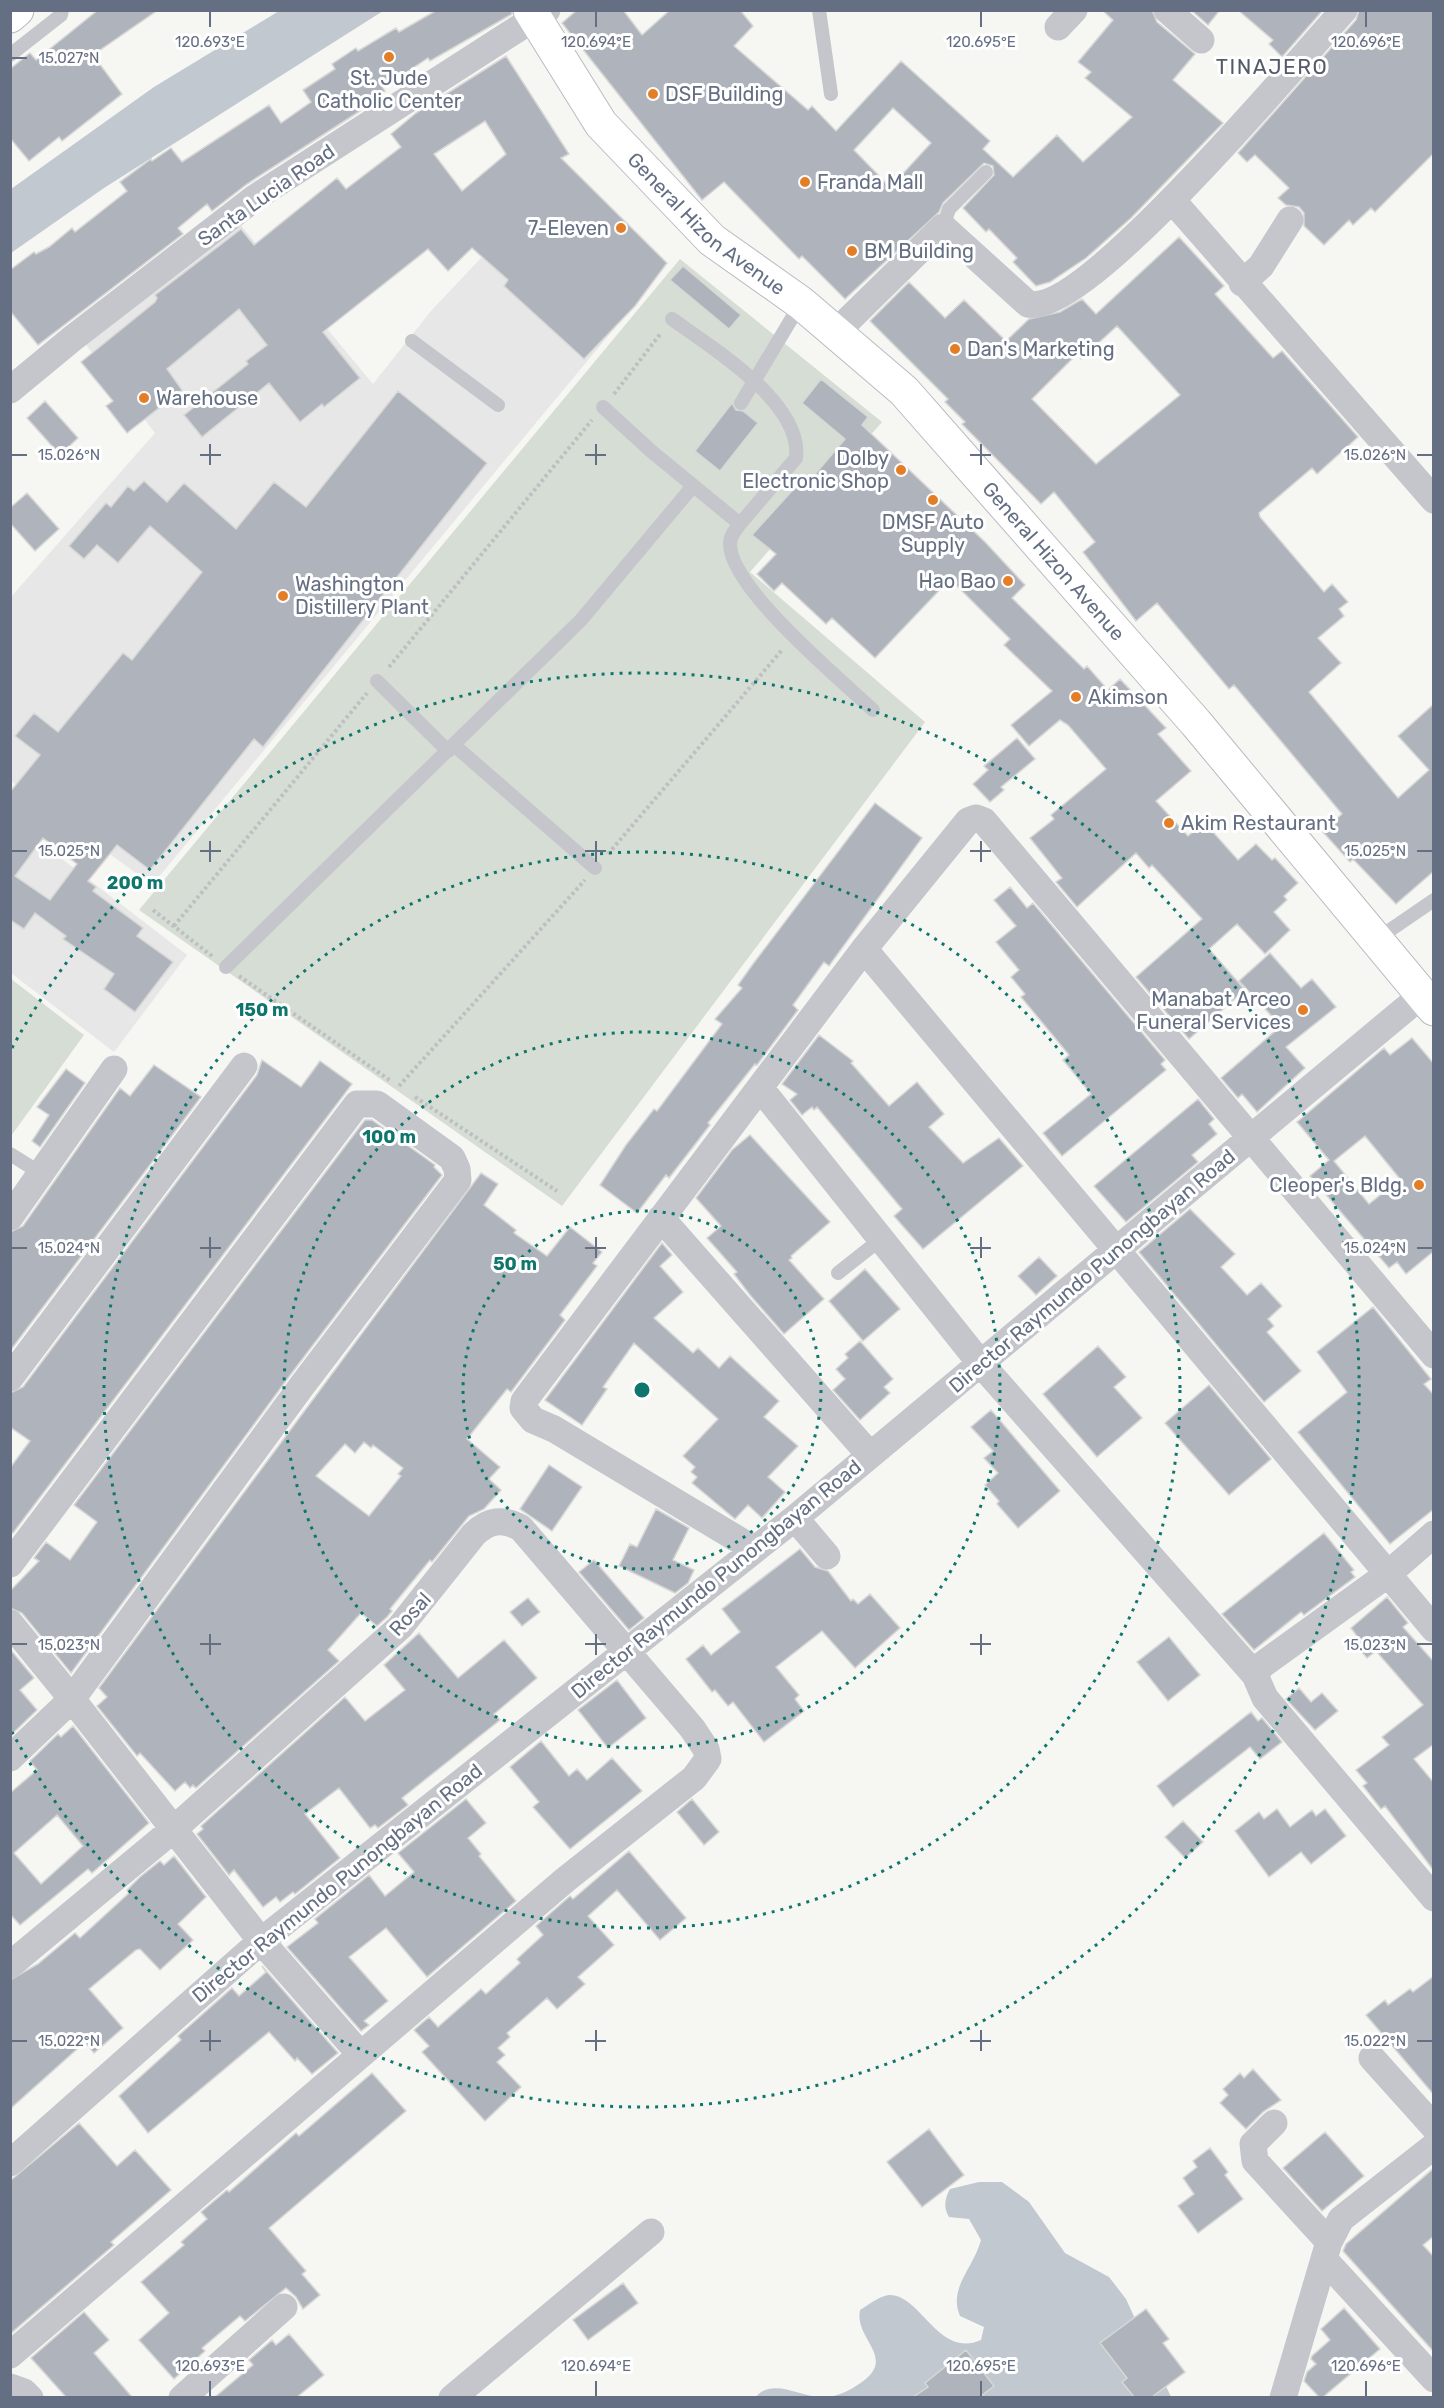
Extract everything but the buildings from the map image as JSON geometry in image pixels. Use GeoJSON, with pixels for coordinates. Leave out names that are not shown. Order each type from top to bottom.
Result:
{"type":"FeatureCollection","features":[{"type":"Feature","properties":{"kind":"main road"},"geometry":{"type":"LineString","coordinates":[[10,16],[17,10]]}},
{"type":"Feature","properties":{"kind":"main road","name":"General Hizon Avenue"},"geometry":{"type":"LineString","coordinates":[[537,13],[601,124],[712,240],[801,303],[904,391],[1196,723],[1428,1002]]}},
{"type":"Feature","properties":{"kind":"street"},"geometry":{"type":"LineString","coordinates":[[1167,10],[1201,40]]}},
{"type":"Feature","properties":{"kind":"street"},"geometry":{"type":"LineString","coordinates":[[836,332],[943,226],[961,240],[1028,304],[1041,305],[1092,274],[1173,201],[1344,10]]}},
{"type":"Feature","properties":{"kind":"street","name":"Santa Lucia Road"},"geometry":{"type":"LineString","coordinates":[[10,390],[73,338],[256,197],[537,13]]}},
{"type":"Feature","properties":{"kind":"street"},"geometry":{"type":"LineString","coordinates":[[1173,201],[1242,283],[1434,500]]}},
{"type":"Feature","properties":{"kind":"street"},"geometry":{"type":"LineString","coordinates":[[1242,283],[1261,266],[1290,220]]}},
{"type":"Feature","properties":{"kind":"street"},"geometry":{"type":"LineString","coordinates":[[754,1549],[565,1435],[533,1420],[523,1408],[528,1394],[864,950],[968,821],[976,818],[984,821],[1434,1355]]}},
{"type":"Feature","properties":{"kind":"street"},"geometry":{"type":"LineString","coordinates":[[864,950],[1434,1629]]}},
{"type":"Feature","properties":{"kind":"street","name":"Director Raymundo Punongbayan Road"},"geometry":{"type":"LineString","coordinates":[[10,2163],[261,1941],[795,1518],[1252,1138],[1428,1002]]}},
{"type":"Feature","properties":{"kind":"street"},"geometry":{"type":"LineString","coordinates":[[10,1378],[244,1066]]}},
{"type":"Feature","properties":{"kind":"street"},"geometry":{"type":"LineString","coordinates":[[10,1217],[114,1069]]}},
{"type":"Feature","properties":{"kind":"street"},"geometry":{"type":"LineString","coordinates":[[761,1089],[981,1364],[1255,1675],[1265,1698],[1434,1898]]}},
{"type":"Feature","properties":{"kind":"street"},"geometry":{"type":"LineString","coordinates":[[10,1563],[357,1104],[377,1104],[452,1158],[458,1179],[72,1699],[10,1758]]}},
{"type":"Feature","properties":{"kind":"street"},"geometry":{"type":"LineString","coordinates":[[661,1218],[870,1455]]}},
{"type":"Feature","properties":{"kind":"street"},"geometry":{"type":"LineString","coordinates":[[795,1518],[827,1556]]}},
{"type":"Feature","properties":{"kind":"street","name":"Rosal"},"geometry":{"type":"LineString","coordinates":[[10,1965],[175,1828],[400,1627],[474,1534],[483,1525],[495,1521],[509,1522],[521,1528],[700,1740],[708,1759],[704,1769],[565,1880],[10,2355]]}},
{"type":"Feature","properties":{"kind":"street"},"geometry":{"type":"LineString","coordinates":[[1255,1675],[1262,1665],[1388,1574],[1434,1534]]}},
{"type":"Feature","properties":{"kind":"street"},"geometry":{"type":"LineString","coordinates":[[10,1623],[175,1828],[261,1941],[360,2054]]}},
{"type":"Feature","properties":{"kind":"street"},"geometry":{"type":"LineString","coordinates":[[1372,2058],[1434,2127]]}},
{"type":"Feature","properties":{"kind":"street"},"geometry":{"type":"LineString","coordinates":[[1274,2123],[1253,2144],[1255,2161],[1434,2379]]}},
{"type":"Feature","properties":{"kind":"street"},"geometry":{"type":"LineString","coordinates":[[1283,2397],[1327,2251],[1341,2219],[1434,2146]]}},
{"type":"Feature","properties":{"kind":"street"},"geometry":{"type":"LineString","coordinates":[[452,2397],[651,2232]]}},
{"type":"Feature","properties":{"kind":"street"},"geometry":{"type":"LineString","coordinates":[[182,2397],[284,2307]]}},
{"type":"Feature","properties":{"kind":"street"},"geometry":{"type":"LineString","coordinates":[[10,2387],[30,2397]]}},
{"type":"Feature","properties":{"kind":"lane"},"geometry":{"type":"LineString","coordinates":[[10,55],[61,15],[62,10]]}},
{"type":"Feature","properties":{"kind":"lane"},"geometry":{"type":"LineString","coordinates":[[819,10],[831,94]]}},
{"type":"Feature","properties":{"kind":"lane"},"geometry":{"type":"LineString","coordinates":[[943,226],[949,209],[986,172]]}},
{"type":"Feature","properties":{"kind":"lane"},"geometry":{"type":"LineString","coordinates":[[741,403],[801,303]]}},
{"type":"Feature","properties":{"kind":"lane"},"geometry":{"type":"LineString","coordinates":[[672,319],[756,380],[796,436],[796,458],[731,536],[730,547],[744,582],[794,636],[873,710]]}},
{"type":"Feature","properties":{"kind":"lane"},"geometry":{"type":"LineString","coordinates":[[412,341],[498,405]]}},
{"type":"Feature","properties":{"kind":"lane"},"geometry":{"type":"LineString","coordinates":[[603,407],[740,524]]}},
{"type":"Feature","properties":{"kind":"lane"},"geometry":{"type":"LineString","coordinates":[[226,967],[581,620],[693,486]]}},
{"type":"Feature","properties":{"kind":"lane"},"geometry":{"type":"LineString","coordinates":[[377,681],[451,748],[595,868]]}},
{"type":"Feature","properties":{"kind":"lane"},"geometry":{"type":"LineString","coordinates":[[1377,939],[1434,900]]}},
{"type":"Feature","properties":{"kind":"lane"},"geometry":{"type":"LineString","coordinates":[[10,1154],[42,1174]]}},
{"type":"Feature","properties":{"kind":"lane"},"geometry":{"type":"LineString","coordinates":[[838,1273],[881,1239]]}},
{"type":"Feature","properties":{"kind":"path"},"geometry":{"type":"LineString","coordinates":[[174,927],[603,407],[672,319]]}},
{"type":"Feature","properties":{"kind":"path"},"geometry":{"type":"LineString","coordinates":[[153,910],[226,967],[557,1191]]}},
{"type":"Feature","properties":{"kind":"shaded area"},"geometry":{"type":"Polygon","coordinates":[[[279,11],[383,11],[104,188],[11,253],[11,189],[154,87],[279,11]]]}},
{"type":"Feature","properties":{"kind":"shaded area"},"geometry":{"type":"Polygon","coordinates":[[[531,205],[633,306],[152,885],[11,781],[11,597],[155,433],[79,336],[234,217],[373,384],[431,311],[531,205]]]}},
{"type":"Feature","properties":{"kind":"shaded area"},"geometry":{"type":"Polygon","coordinates":[[[680,259],[882,422],[750,572],[925,722],[562,1206],[139,910],[680,259]]]}},
{"type":"Feature","properties":{"kind":"shaded area"},"geometry":{"type":"Polygon","coordinates":[[[10,819],[187,955],[114,1052],[11,973],[10,819]]]}},
{"type":"Feature","properties":{"kind":"shaded area"},"geometry":{"type":"Polygon","coordinates":[[[11,979],[84,1035],[11,1136],[11,979]]]}},
{"type":"Feature","properties":{"kind":"shaded area"},"geometry":{"type":"Polygon","coordinates":[[[979,2182],[1002,2182],[1029,2202],[1065,2253],[1109,2277],[1126,2299],[1171,2397],[755,2398],[762,2392],[777,2388],[812,2396],[831,2396],[847,2391],[862,2382],[872,2373],[876,2364],[860,2320],[860,2310],[885,2296],[900,2297],[911,2304],[941,2334],[953,2341],[966,2343],[981,2340],[984,2327],[960,2316],[957,2296],[981,2240],[969,2219],[949,2217],[945,2206],[950,2189],[979,2182]]]}},
{"type":"Feature","properties":{"kind":"place","name":"St. Jude Catholic Center"},"geometry":{"type":"Point","coordinates":[389,57]}},
{"type":"Feature","properties":{"kind":"place","name":"DSF Building"},"geometry":{"type":"Point","coordinates":[653,94]}},
{"type":"Feature","properties":{"kind":"place","name":"Franda Mall"},"geometry":{"type":"Point","coordinates":[805,182]}},
{"type":"Feature","properties":{"kind":"place","name":"7-Eleven"},"geometry":{"type":"Point","coordinates":[621,228]}},
{"type":"Feature","properties":{"kind":"place","name":"BM Building"},"geometry":{"type":"Point","coordinates":[852,251]}},
{"type":"Feature","properties":{"kind":"place","name":"Dan's Marketing"},"geometry":{"type":"Point","coordinates":[955,349]}},
{"type":"Feature","properties":{"kind":"place","name":"Warehouse"},"geometry":{"type":"Point","coordinates":[144,398]}},
{"type":"Feature","properties":{"kind":"place","name":"Dolby Electronic Shop"},"geometry":{"type":"Point","coordinates":[901,470]}},
{"type":"Feature","properties":{"kind":"place","name":"DMSF Auto Supply"},"geometry":{"type":"Point","coordinates":[933,500]}},
{"type":"Feature","properties":{"kind":"place","name":"Hao Bao"},"geometry":{"type":"Point","coordinates":[1008,581]}},
{"type":"Feature","properties":{"kind":"place","name":"Washington Distillery Plant"},"geometry":{"type":"Point","coordinates":[283,596]}},
{"type":"Feature","properties":{"kind":"place","name":"Akimson"},"geometry":{"type":"Point","coordinates":[1076,697]}},
{"type":"Feature","properties":{"kind":"place","name":"Akim Restaurant"},"geometry":{"type":"Point","coordinates":[1169,823]}},
{"type":"Feature","properties":{"kind":"place","name":"Manabat Arceo Funeral Services"},"geometry":{"type":"Point","coordinates":[1303,1010]}},
{"type":"Feature","properties":{"kind":"place","name":"Cleoper's Bldg."},"geometry":{"type":"Point","coordinates":[1419,1185]}},
{"type":"Feature","properties":{"kind":"district","name":"TINAJERO"},"geometry":{"type":"Point","coordinates":[1272,66]}}]}
